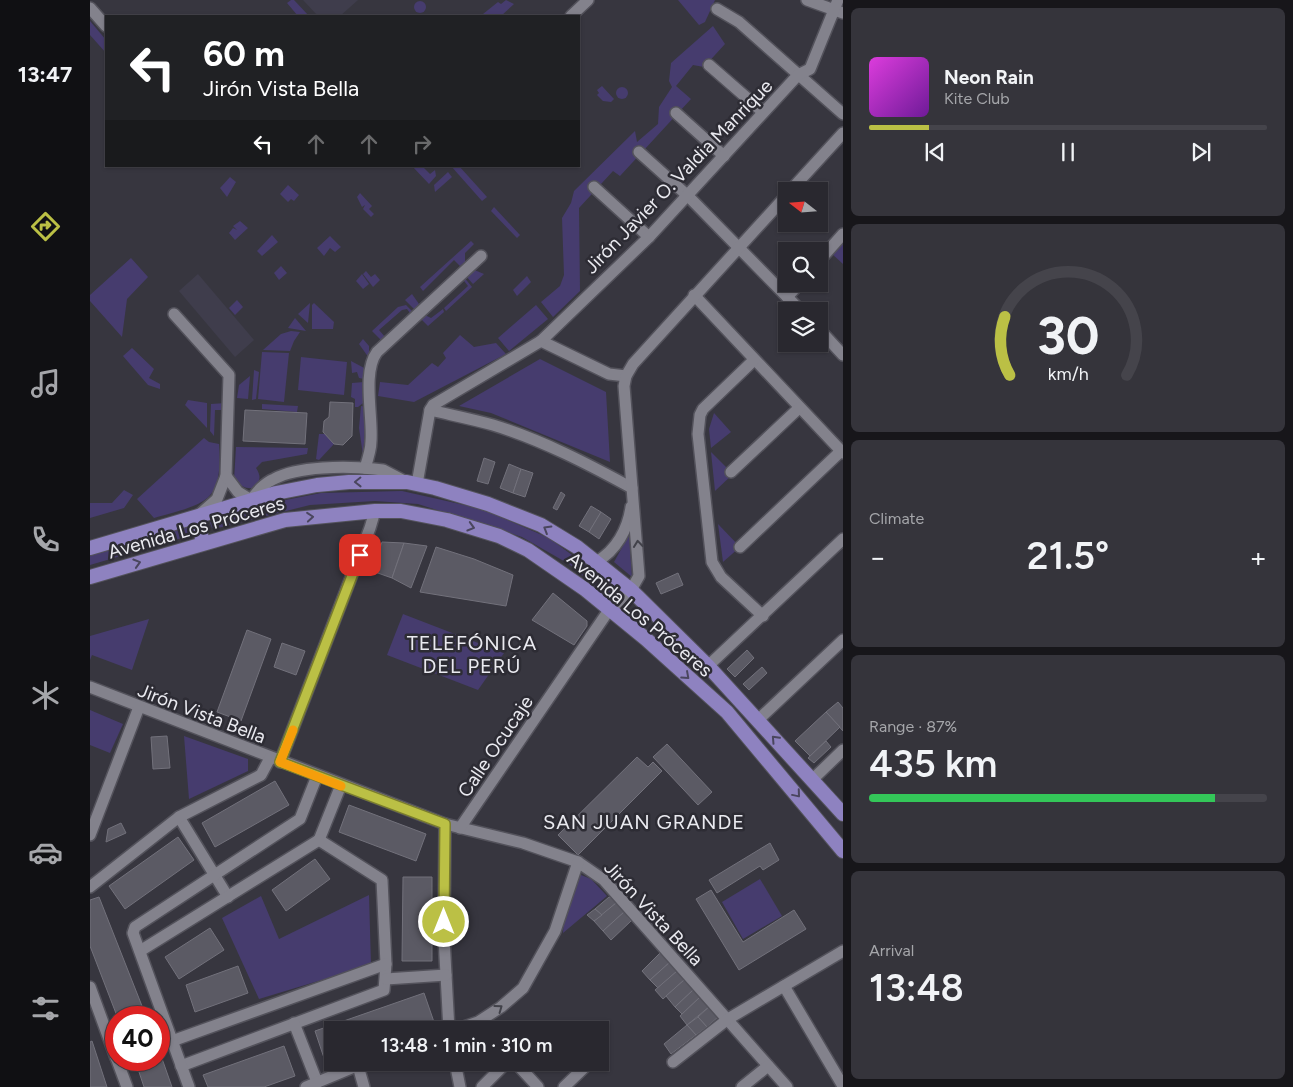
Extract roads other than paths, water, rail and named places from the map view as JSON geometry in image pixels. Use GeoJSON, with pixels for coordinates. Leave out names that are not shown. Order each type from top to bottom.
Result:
{"type":"FeatureCollection","features":[{"type":"Feature","properties":{"kind":"main road","name":"Avenida Los Próceres"},"geometry":{"type":"LineString","coordinates":[[90,548],[251,500],[317,485],[357,482],[412,483],[488,504],[541,525],[596,562],[631,590],[708,666],[843,814]]}},
{"type":"Feature","properties":{"kind":"main road","name":"Avenida Los Próceres"},"geometry":{"type":"LineString","coordinates":[[90,577],[285,520],[375,511],[422,514],[499,536],[528,550],[561,571],[610,610],[726,712],[843,851]]}},
{"type":"Feature","properties":{"kind":"main road"},"geometry":{"type":"LineString","coordinates":[[197,517],[203,543]]}},
{"type":"Feature","properties":{"kind":"street"},"geometry":{"type":"LineString","coordinates":[[572,15],[588,0]]}},
{"type":"Feature","properties":{"kind":"street"},"geometry":{"type":"LineString","coordinates":[[807,0],[839,7]]}},
{"type":"Feature","properties":{"kind":"street","name":"Jirón Javier O. Valdia Manrique"},"geometry":{"type":"LineString","coordinates":[[433,406],[541,341],[649,238],[798,75],[810,69],[839,7]]}},
{"type":"Feature","properties":{"kind":"street"},"geometry":{"type":"LineString","coordinates":[[90,8],[105,25]]}},
{"type":"Feature","properties":{"kind":"street"},"geometry":{"type":"LineString","coordinates":[[717,9],[739,22],[843,114]]}},
{"type":"Feature","properties":{"kind":"street"},"geometry":{"type":"LineString","coordinates":[[709,65],[763,112]]}},
{"type":"Feature","properties":{"kind":"street"},"geometry":{"type":"LineString","coordinates":[[676,113],[724,156]]}},
{"type":"Feature","properties":{"kind":"street"},"geometry":{"type":"LineString","coordinates":[[798,182],[843,133]]}},
{"type":"Feature","properties":{"kind":"street"},"geometry":{"type":"LineString","coordinates":[[639,152],[688,196],[793,302]]}},
{"type":"Feature","properties":{"kind":"street"},"geometry":{"type":"LineString","coordinates":[[594,187],[649,238]]}},
{"type":"Feature","properties":{"kind":"street"},"geometry":{"type":"LineString","coordinates":[[631,590],[636,584],[640,570],[624,386],[626,376],[633,364],[694,295],[778,205]]}},
{"type":"Feature","properties":{"kind":"street"},"geometry":{"type":"LineString","coordinates":[[828,251],[843,234]]}},
{"type":"Feature","properties":{"kind":"street"},"geometry":{"type":"LineString","coordinates":[[365,468],[371,440],[371,365],[375,355],[481,256]]}},
{"type":"Feature","properties":{"kind":"street"},"geometry":{"type":"LineString","coordinates":[[787,296],[791,292]]}},
{"type":"Feature","properties":{"kind":"street"},"geometry":{"type":"LineString","coordinates":[[694,295],[842,452],[740,547]]}},
{"type":"Feature","properties":{"kind":"street"},"geometry":{"type":"LineString","coordinates":[[174,314],[229,375],[226,476],[217,499],[197,517]]}},
{"type":"Feature","properties":{"kind":"street"},"geometry":{"type":"LineString","coordinates":[[828,339],[843,355]]}},
{"type":"Feature","properties":{"kind":"street"},"geometry":{"type":"LineString","coordinates":[[541,341],[609,374],[626,376]]}},
{"type":"Feature","properties":{"kind":"street"},"geometry":{"type":"LineString","coordinates":[[754,360],[703,408],[698,434],[712,562],[721,577],[763,616]]}},
{"type":"Feature","properties":{"kind":"street"},"geometry":{"type":"LineString","coordinates":[[412,483],[433,406],[524,436],[583,461],[633,492]]}},
{"type":"Feature","properties":{"kind":"street"},"geometry":{"type":"LineString","coordinates":[[731,472],[799,408]]}},
{"type":"Feature","properties":{"kind":"street"},"geometry":{"type":"LineString","coordinates":[[371,440],[383,470]]}},
{"type":"Feature","properties":{"kind":"street","name":"Avenida Los Próceres"},"geometry":{"type":"LineString","coordinates":[[251,500],[272,480],[283,474],[337,468],[383,470],[412,483]]}},
{"type":"Feature","properties":{"kind":"street"},"geometry":{"type":"LineString","coordinates":[[226,476],[238,492],[251,500]]}},
{"type":"Feature","properties":{"kind":"street"},"geometry":{"type":"LineString","coordinates":[[596,562],[616,546],[627,524],[633,492]]}},
{"type":"Feature","properties":{"kind":"street"},"geometry":{"type":"LineString","coordinates":[[90,887],[179,817],[261,775],[275,760],[370,528],[375,511]]}},
{"type":"Feature","properties":{"kind":"street"},"geometry":{"type":"LineString","coordinates":[[708,666],[843,539]]}},
{"type":"Feature","properties":{"kind":"street","name":"Calle Ocucaje"},"geometry":{"type":"LineString","coordinates":[[460,828],[610,610],[631,590]]}},
{"type":"Feature","properties":{"kind":"street"},"geometry":{"type":"LineString","coordinates":[[758,720],[843,640]]}},
{"type":"Feature","properties":{"kind":"street","name":"Jirón Vista Bella"},"geometry":{"type":"LineString","coordinates":[[90,687],[341,786],[445,824],[523,843],[578,862],[604,880],[787,1087]]}},
{"type":"Feature","properties":{"kind":"street"},"geometry":{"type":"LineString","coordinates":[[90,835],[139,707]]}},
{"type":"Feature","properties":{"kind":"street"},"geometry":{"type":"LineString","coordinates":[[813,779],[843,750]]}},
{"type":"Feature","properties":{"kind":"street"},"geometry":{"type":"LineString","coordinates":[[157,1006],[133,934],[135,927],[300,819],[317,776]]}},
{"type":"Feature","properties":{"kind":"street"},"geometry":{"type":"LineString","coordinates":[[140,951],[319,840],[341,786]]}},
{"type":"Feature","properties":{"kind":"street"},"geometry":{"type":"LineString","coordinates":[[179,817],[228,897]]}},
{"type":"Feature","properties":{"kind":"street"},"geometry":{"type":"LineString","coordinates":[[445,824],[446,975],[449,1021]]}},
{"type":"Feature","properties":{"kind":"street"},"geometry":{"type":"LineString","coordinates":[[181,1066],[294,1023],[381,993],[386,986],[382,880],[319,840]]}},
{"type":"Feature","properties":{"kind":"street"},"geometry":{"type":"LineString","coordinates":[[487,1021],[523,988],[555,931],[578,862]]}},
{"type":"Feature","properties":{"kind":"street"},"geometry":{"type":"LineString","coordinates":[[674,1062],[728,1019],[843,951]]}},
{"type":"Feature","properties":{"kind":"street"},"geometry":{"type":"LineString","coordinates":[[172,1042],[386,964]]}},
{"type":"Feature","properties":{"kind":"street"},"geometry":{"type":"LineString","coordinates":[[386,980],[446,975]]}},
{"type":"Feature","properties":{"kind":"street"},"geometry":{"type":"LineString","coordinates":[[784,986],[838,1085]]}},
{"type":"Feature","properties":{"kind":"street"},"geometry":{"type":"LineString","coordinates":[[90,987],[105,1022]]}},
{"type":"Feature","properties":{"kind":"street"},"geometry":{"type":"LineString","coordinates":[[294,1023],[311,1085],[345,1071]]}},
{"type":"Feature","properties":{"kind":"street"},"geometry":{"type":"LineString","coordinates":[[170,1038],[189,1087]]}},
{"type":"Feature","properties":{"kind":"street"},"geometry":{"type":"LineString","coordinates":[[742,1087],[768,1066]]}},
{"type":"Feature","properties":{"kind":"street"},"geometry":{"type":"LineString","coordinates":[[121,1071],[127,1087]]}},
{"type":"Feature","properties":{"kind":"street"},"geometry":{"type":"LineString","coordinates":[[363,1071],[364,1087]]}},
{"type":"Feature","properties":{"kind":"street"},"geometry":{"type":"LineString","coordinates":[[457,1071],[460,1087]]}},
{"type":"Feature","properties":{"kind":"street"},"geometry":{"type":"LineString","coordinates":[[482,1087],[498,1071]]}},
{"type":"Feature","properties":{"kind":"street"},"geometry":{"type":"LineString","coordinates":[[523,1071],[538,1087]]}},
{"type":"Feature","properties":{"kind":"street"},"geometry":{"type":"LineString","coordinates":[[564,1087],[581,1071]]}},
{"type":"Feature","properties":{"kind":"district","name":"TELEFÓNICA DEL PERÚ"},"geometry":{"type":"Point","coordinates":[472,654]}},
{"type":"Feature","properties":{"kind":"district","name":"SAN JUAN GRANDE"},"geometry":{"type":"Point","coordinates":[644,822]}}]}
